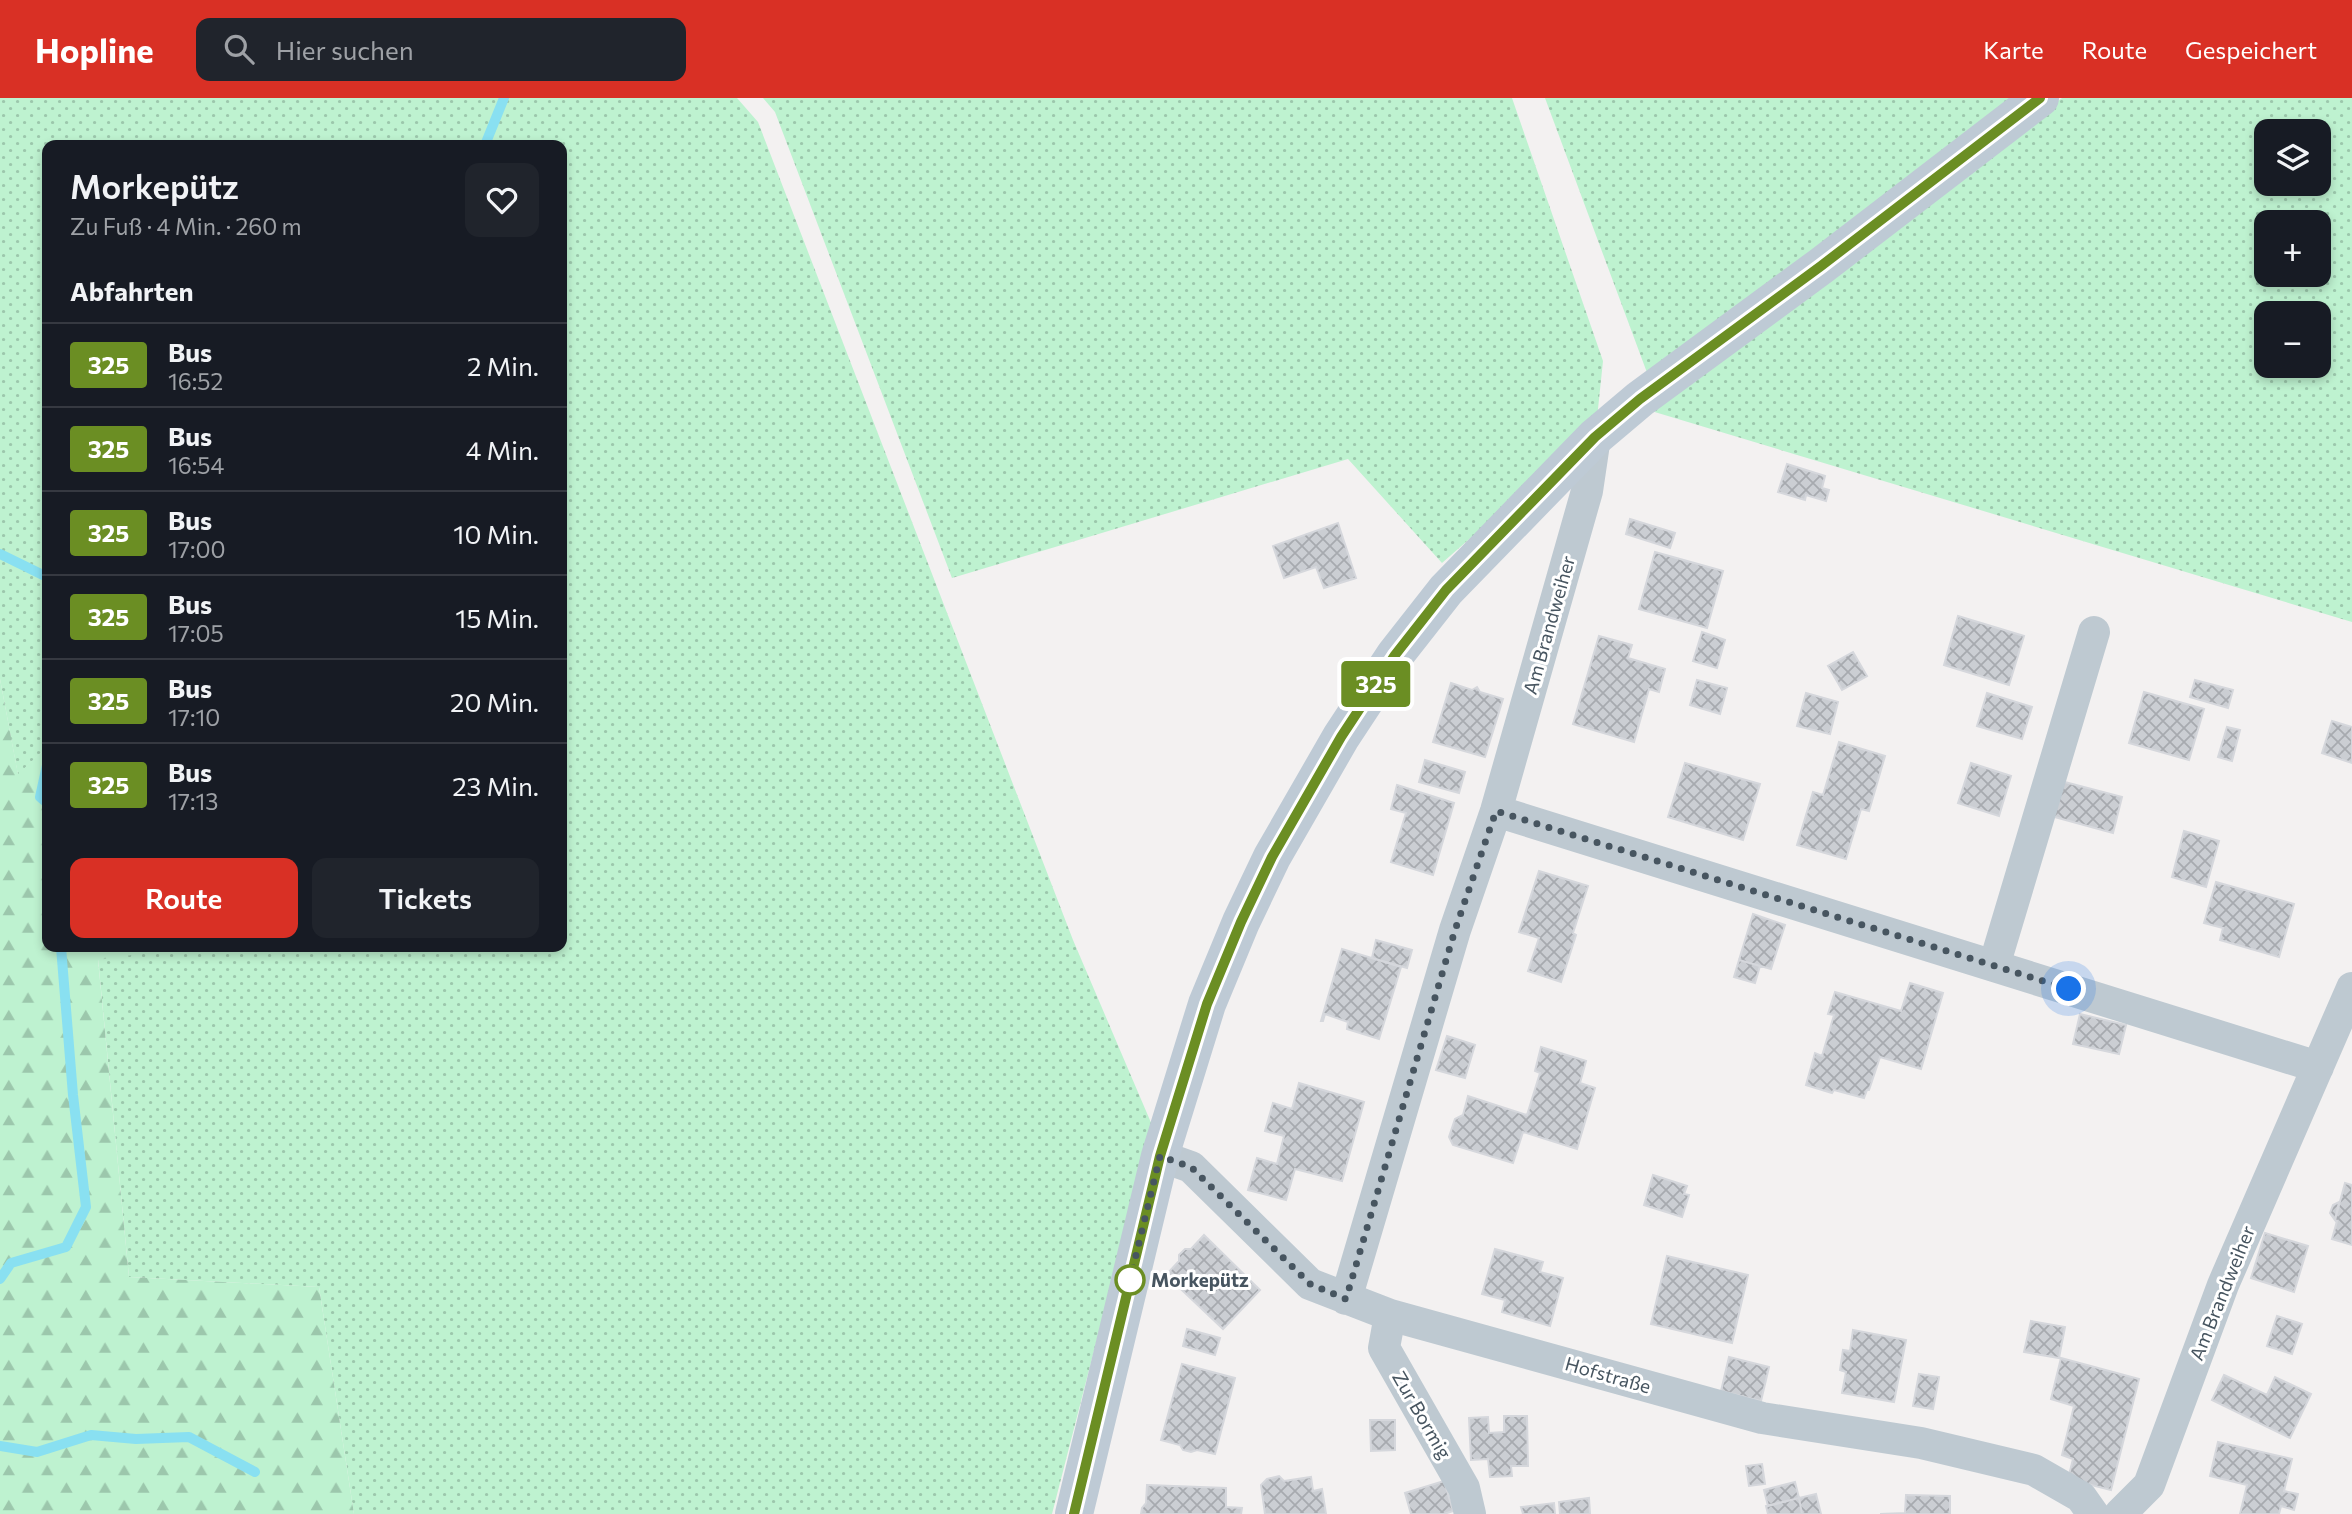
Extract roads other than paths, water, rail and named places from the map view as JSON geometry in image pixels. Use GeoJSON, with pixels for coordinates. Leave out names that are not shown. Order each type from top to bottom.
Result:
{"type":"FeatureCollection","features":[{"type":"Feature","properties":{"kind":"street"},"geometry":{"type":"LineString","coordinates":[[1073,1514],[1160,1156],[1207,1004],[1272,857],[1341,737],[1395,655],[1446,590],[1595,437],[1640,399],[1821,266],[2040,98]]}},
{"type":"Feature","properties":{"kind":"street","name":"Am Brandweiher"},"geometry":{"type":"LineString","coordinates":[[1346,1299],[1451,943],[1496,811],[1587,491],[1595,437]]}},
{"type":"Feature","properties":{"kind":"street"},"geometry":{"type":"LineString","coordinates":[[1994,965],[2094,632]]}},
{"type":"Feature","properties":{"kind":"street"},"geometry":{"type":"LineString","coordinates":[[1496,811],[2318,1067]]}},
{"type":"Feature","properties":{"kind":"street","name":"Am Brandweiher"},"geometry":{"type":"LineString","coordinates":[[2120,1514],[2149,1485],[2223,1285],[2352,988]]}},
{"type":"Feature","properties":{"kind":"street","name":"Hofstraße"},"geometry":{"type":"LineString","coordinates":[[1160,1156],[1191,1167],[1310,1284],[1346,1299],[1390,1315],[1762,1418],[1921,1443],[2034,1470],[2081,1497],[2093,1514]]}},
{"type":"Feature","properties":{"kind":"street","name":"Zur Bormig"},"geometry":{"type":"LineString","coordinates":[[1390,1315],[1384,1348],[1464,1488],[1470,1514]]}},
{"type":"Feature","properties":{"kind":"waterway"},"geometry":{"type":"LineString","coordinates":[[487,140],[504,98]]}},
{"type":"Feature","properties":{"kind":"waterway"},"geometry":{"type":"LineString","coordinates":[[0,554],[42,575]]}},
{"type":"Feature","properties":{"kind":"waterway"},"geometry":{"type":"LineString","coordinates":[[42,788],[42,799]]}},
{"type":"Feature","properties":{"kind":"waterway"},"geometry":{"type":"LineString","coordinates":[[0,1279],[11,1263],[66,1247],[86,1207],[73,1095],[61,952]]}},
{"type":"Feature","properties":{"kind":"waterway"},"geometry":{"type":"LineString","coordinates":[[0,1446],[37,1452],[91,1435],[136,1439],[189,1437],[255,1472]]}},
{"type":"Feature","properties":{"kind":"place","name":"Morkepütz"},"geometry":{"type":"Point","coordinates":[1130,1280]}}]}
